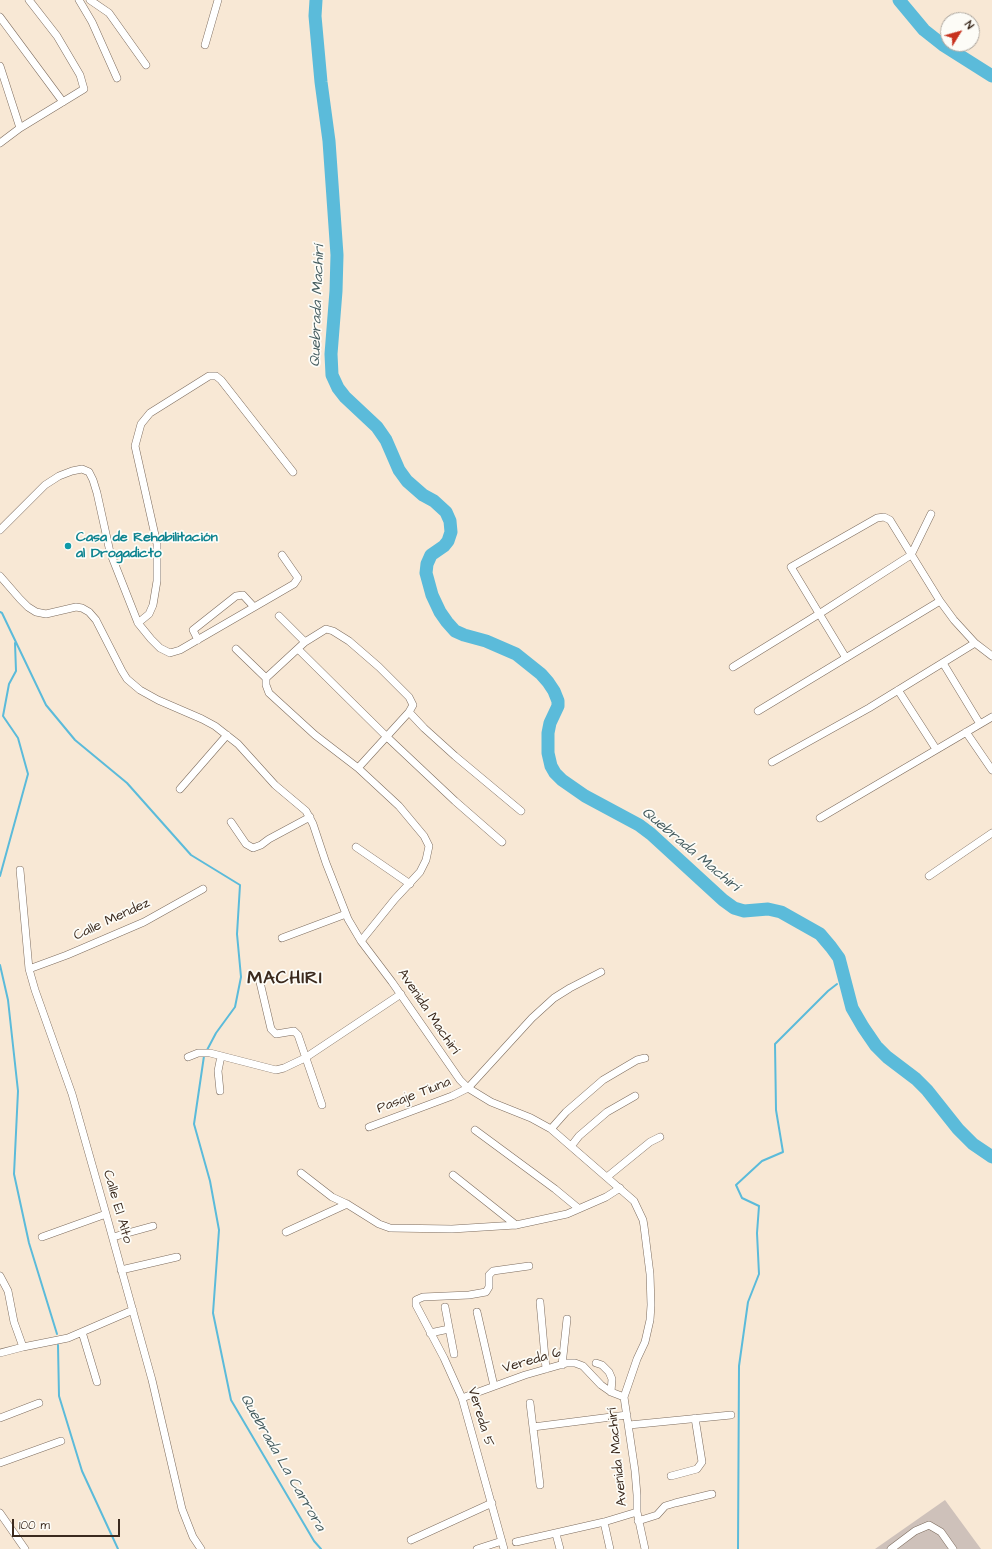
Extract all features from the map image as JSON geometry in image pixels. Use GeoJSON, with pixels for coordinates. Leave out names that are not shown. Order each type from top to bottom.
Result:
{"type":"FeatureCollection","features":[{"type":"Feature","properties":{"kind":"street"},"geometry":{"type":"LineString","coordinates":[[0,143],[20,128],[84,89],[80,75],[57,36],[29,0]]}},
{"type":"Feature","properties":{"kind":"street"},"geometry":{"type":"LineString","coordinates":[[79,0],[92,22],[117,78]]}},
{"type":"Feature","properties":{"kind":"street"},"geometry":{"type":"LineString","coordinates":[[90,0],[109,13],[146,65]]}},
{"type":"Feature","properties":{"kind":"street"},"geometry":{"type":"LineString","coordinates":[[205,45],[218,0]]}},
{"type":"Feature","properties":{"kind":"street"},"geometry":{"type":"LineString","coordinates":[[0,17],[63,102]]}},
{"type":"Feature","properties":{"kind":"street"},"geometry":{"type":"LineString","coordinates":[[0,66],[20,128]]}},
{"type":"Feature","properties":{"kind":"street"},"geometry":{"type":"LineString","coordinates":[[138,623],[149,614],[153,605],[157,581],[157,544],[135,446],[141,424],[150,413],[209,376],[216,376],[221,380],[293,472]]}},
{"type":"Feature","properties":{"kind":"street"},"geometry":{"type":"LineString","coordinates":[[0,530],[45,485],[59,476],[72,471],[82,469],[89,472],[97,493],[110,552],[138,623],[160,648],[170,653],[180,650],[198,640],[294,584],[298,578],[282,555]]}},
{"type":"Feature","properties":{"kind":"street"},"geometry":{"type":"LineString","coordinates":[[733,666],[820,614],[911,555],[931,514]]}},
{"type":"Feature","properties":{"kind":"street"},"geometry":{"type":"LineString","coordinates":[[846,658],[791,567],[884,516],[890,520],[940,602],[975,643],[992,656]]}},
{"type":"Feature","properties":{"kind":"street","name":"Avenida Machirí"},"geometry":{"type":"LineString","coordinates":[[0,576],[20,599],[36,612],[46,614],[76,607],[89,612],[96,620],[127,679],[140,690],[158,700],[202,719],[228,736],[238,744],[275,785],[306,811],[310,817],[346,914],[361,941],[460,1080],[468,1088],[497,1104],[531,1118],[551,1129],[572,1145],[634,1201],[643,1220],[651,1289],[650,1320],[648,1332],[624,1397],[629,1425],[637,1495],[638,1520],[645,1549]]}},
{"type":"Feature","properties":{"kind":"street"},"geometry":{"type":"LineString","coordinates":[[198,640],[193,630],[236,596],[243,595],[254,607]]}},
{"type":"Feature","properties":{"kind":"street"},"geometry":{"type":"LineString","coordinates":[[758,711],[940,602]]}},
{"type":"Feature","properties":{"kind":"street"},"geometry":{"type":"LineString","coordinates":[[279,616],[305,642]]}},
{"type":"Feature","properties":{"kind":"street"},"geometry":{"type":"LineString","coordinates":[[266,678],[305,642],[326,630],[333,631],[349,641],[379,666],[409,697],[413,705],[409,712],[358,768]]}},
{"type":"Feature","properties":{"kind":"street"},"geometry":{"type":"LineString","coordinates":[[772,762],[898,690],[975,643]]}},
{"type":"Feature","properties":{"kind":"street"},"geometry":{"type":"LineString","coordinates":[[236,649],[266,678],[266,685],[269,693],[315,735],[358,768],[399,806],[424,836],[429,846],[426,860],[420,872],[361,941]]}},
{"type":"Feature","properties":{"kind":"street"},"geometry":{"type":"LineString","coordinates":[[298,649],[387,737],[455,801],[502,842]]}},
{"type":"Feature","properties":{"kind":"street"},"geometry":{"type":"LineString","coordinates":[[942,663],[980,724]]}},
{"type":"Feature","properties":{"kind":"street"},"geometry":{"type":"LineString","coordinates":[[898,690],[936,749]]}},
{"type":"Feature","properties":{"kind":"street"},"geometry":{"type":"LineString","coordinates":[[409,712],[455,756],[520,811]]}},
{"type":"Feature","properties":{"kind":"street"},"geometry":{"type":"LineString","coordinates":[[820,818],[992,717]]}},
{"type":"Feature","properties":{"kind":"street"},"geometry":{"type":"LineString","coordinates":[[966,732],[992,770]]}},
{"type":"Feature","properties":{"kind":"street"},"geometry":{"type":"LineString","coordinates":[[180,789],[228,736]]}},
{"type":"Feature","properties":{"kind":"street"},"geometry":{"type":"LineString","coordinates":[[231,822],[246,844],[253,848],[310,817]]}},
{"type":"Feature","properties":{"kind":"street"},"geometry":{"type":"LineString","coordinates":[[929,876],[992,833]]}},
{"type":"Feature","properties":{"kind":"street"},"geometry":{"type":"LineString","coordinates":[[356,847],[410,884]]}},
{"type":"Feature","properties":{"kind":"street","name":"Calle El Alto"},"geometry":{"type":"LineString","coordinates":[[20,870],[29,969],[72,1094],[113,1237],[161,1418],[182,1509],[193,1537],[201,1549]]}},
{"type":"Feature","properties":{"kind":"street","name":"Calle Mendez"},"geometry":{"type":"LineString","coordinates":[[29,969],[67,955],[144,922],[203,889]]}},
{"type":"Feature","properties":{"kind":"street"},"geometry":{"type":"LineString","coordinates":[[282,938],[346,914]]}},
{"type":"Feature","properties":{"kind":"street"},"geometry":{"type":"LineString","coordinates":[[468,1088],[532,1018],[554,998],[601,972]]}},
{"type":"Feature","properties":{"kind":"street"},"geometry":{"type":"LineString","coordinates":[[259,978],[271,1029],[276,1034],[294,1031],[298,1035],[322,1105]]}},
{"type":"Feature","properties":{"kind":"street"},"geometry":{"type":"LineString","coordinates":[[188,1057],[198,1053],[210,1053],[276,1070],[290,1066],[305,1058],[400,994]]}},
{"type":"Feature","properties":{"kind":"street"},"geometry":{"type":"LineString","coordinates":[[220,1091],[218,1070],[221,1056]]}},
{"type":"Feature","properties":{"kind":"street"},"geometry":{"type":"LineString","coordinates":[[551,1129],[566,1112],[603,1080],[644,1058]]}},
{"type":"Feature","properties":{"kind":"street","name":"Pasaje Tiuna"},"geometry":{"type":"LineString","coordinates":[[369,1127],[452,1096],[468,1088]]}},
{"type":"Feature","properties":{"kind":"street"},"geometry":{"type":"LineString","coordinates":[[572,1145],[579,1136],[608,1112],[635,1096]]}},
{"type":"Feature","properties":{"kind":"street"},"geometry":{"type":"LineString","coordinates":[[475,1130],[578,1208]]}},
{"type":"Feature","properties":{"kind":"street"},"geometry":{"type":"LineString","coordinates":[[607,1177],[650,1142],[660,1137]]}},
{"type":"Feature","properties":{"kind":"street"},"geometry":{"type":"LineString","coordinates":[[301,1173],[332,1197],[390,1228],[452,1229],[516,1225],[567,1214],[606,1197],[620,1188]]}},
{"type":"Feature","properties":{"kind":"street"},"geometry":{"type":"LineString","coordinates":[[453,1175],[516,1225]]}},
{"type":"Feature","properties":{"kind":"street"},"geometry":{"type":"LineString","coordinates":[[286,1232],[347,1204]]}},
{"type":"Feature","properties":{"kind":"street"},"geometry":{"type":"LineString","coordinates":[[42,1237],[106,1214]]}},
{"type":"Feature","properties":{"kind":"street"},"geometry":{"type":"LineString","coordinates":[[113,1237],[154,1226]]}},
{"type":"Feature","properties":{"kind":"street"},"geometry":{"type":"LineString","coordinates":[[121,1270],[177,1257]]}},
{"type":"Feature","properties":{"kind":"street","name":"Vereda 5"},"geometry":{"type":"LineString","coordinates":[[504,1549],[462,1398],[444,1358],[416,1305],[416,1300],[422,1297],[469,1295],[486,1292],[489,1287],[489,1275],[493,1271],[529,1266]]}},
{"type":"Feature","properties":{"kind":"street"},"geometry":{"type":"LineString","coordinates":[[0,1276],[8,1291],[14,1322],[23,1346]]}},
{"type":"Feature","properties":{"kind":"street"},"geometry":{"type":"LineString","coordinates":[[540,1302],[546,1369]]}},
{"type":"Feature","properties":{"kind":"street"},"geometry":{"type":"LineString","coordinates":[[445,1307],[454,1354]]}},
{"type":"Feature","properties":{"kind":"street"},"geometry":{"type":"LineString","coordinates":[[0,1353],[23,1346],[68,1338],[133,1310]]}},
{"type":"Feature","properties":{"kind":"street"},"geometry":{"type":"LineString","coordinates":[[477,1312],[494,1386]]}},
{"type":"Feature","properties":{"kind":"street"},"geometry":{"type":"LineString","coordinates":[[562,1364],[567,1320]]}},
{"type":"Feature","properties":{"kind":"street"},"geometry":{"type":"LineString","coordinates":[[430,1333],[450,1329]]}},
{"type":"Feature","properties":{"kind":"street"},"geometry":{"type":"LineString","coordinates":[[82,1332],[97,1382]]}},
{"type":"Feature","properties":{"kind":"street","name":"Vereda 6"},"geometry":{"type":"LineString","coordinates":[[462,1398],[562,1364],[575,1363],[583,1366],[601,1385],[611,1392],[624,1397]]}},
{"type":"Feature","properties":{"kind":"street"},"geometry":{"type":"LineString","coordinates":[[596,1363],[602,1365],[609,1372],[612,1379],[611,1392]]}},
{"type":"Feature","properties":{"kind":"street"},"geometry":{"type":"LineString","coordinates":[[0,1418],[39,1402]]}},
{"type":"Feature","properties":{"kind":"street"},"geometry":{"type":"LineString","coordinates":[[530,1403],[540,1485]]}},
{"type":"Feature","properties":{"kind":"street"},"geometry":{"type":"LineString","coordinates":[[533,1427],[627,1415]]}},
{"type":"Feature","properties":{"kind":"street"},"geometry":{"type":"LineString","coordinates":[[629,1425],[731,1415]]}},
{"type":"Feature","properties":{"kind":"street"},"geometry":{"type":"LineString","coordinates":[[671,1476],[696,1469],[702,1462],[695,1418]]}},
{"type":"Feature","properties":{"kind":"street"},"geometry":{"type":"LineString","coordinates":[[0,1462],[61,1441]]}},
{"type":"Feature","properties":{"kind":"street"},"geometry":{"type":"LineString","coordinates":[[638,1520],[657,1515],[665,1506],[712,1494]]}},
{"type":"Feature","properties":{"kind":"street"},"geometry":{"type":"LineString","coordinates":[[411,1540],[492,1503]]}},
{"type":"Feature","properties":{"kind":"street"},"geometry":{"type":"LineString","coordinates":[[516,1542],[556,1534],[637,1512]]}},
{"type":"Feature","properties":{"kind":"street"},"geometry":{"type":"LineString","coordinates":[[0,1513],[25,1549]]}},
{"type":"Feature","properties":{"kind":"street"},"geometry":{"type":"LineString","coordinates":[[604,1522],[610,1549]]}},
{"type":"Feature","properties":{"kind":"street"},"geometry":{"type":"LineString","coordinates":[[891,1549],[915,1531],[929,1525],[941,1532],[953,1549]]}},
{"type":"Feature","properties":{"kind":"street"},"geometry":{"type":"LineString","coordinates":[[556,1534],[560,1549]]}},
{"type":"Feature","properties":{"kind":"street"},"geometry":{"type":"LineString","coordinates":[[477,1549],[502,1541]]}},
{"type":"Feature","properties":{"kind":"shaded area"},"geometry":{"type":"Polygon","coordinates":[[[945,1500],[981,1549],[875,1549],[945,1500]]]}},
{"type":"Feature","properties":{"kind":"waterway","name":"Quebrada Machirí"},"geometry":{"type":"LineString","coordinates":[[316,0],[315,16],[321,82],[329,141],[337,255],[331,354],[332,375],[338,388],[345,397],[377,427],[386,440],[399,470],[407,481],[446,512],[450,521],[451,532],[448,541],[444,546],[431,555],[427,564],[426,573],[432,595],[440,612],[455,631],[486,641],[516,654],[541,674],[548,682],[558,701],[558,706],[550,723],[548,733],[548,753],[551,766],[562,780],[585,796],[639,825],[651,834],[723,900],[734,908],[744,911],[768,909],[781,912],[820,934],[839,958],[852,1008],[876,1046],[887,1057],[916,1079],[927,1090],[958,1129],[973,1144],[992,1157]]}},
{"type":"Feature","properties":{"kind":"waterway"},"geometry":{"type":"LineString","coordinates":[[899,0],[924,30],[943,45],[992,76]]}},
{"type":"Feature","properties":{"kind":"waterway","name":"Quebrada La Carrora"},"geometry":{"type":"LineString","coordinates":[[0,612],[2,613],[46,705],[75,740],[127,783],[191,855],[240,885],[237,934],[241,977],[235,1007],[216,1033],[206,1052]]}},
{"type":"Feature","properties":{"kind":"waterway"},"geometry":{"type":"LineString","coordinates":[[0,876],[28,774],[18,738],[3,716],[9,684],[16,671],[15,643]]}},
{"type":"Feature","properties":{"kind":"waterway"},"geometry":{"type":"LineString","coordinates":[[0,965],[8,1000],[18,1091],[14,1174],[29,1243],[57,1334]]}},
{"type":"Feature","properties":{"kind":"waterway"},"geometry":{"type":"LineString","coordinates":[[738,1549],[739,1366],[748,1302],[759,1274],[757,1233],[759,1206],[742,1198],[736,1185],[762,1161],[783,1152],[776,1110],[775,1044],[828,991],[837,984]]}},
{"type":"Feature","properties":{"kind":"waterway","name":"Quebrada La Carrora"},"geometry":{"type":"LineString","coordinates":[[204,1056],[194,1124],[210,1181],[219,1230],[213,1313],[231,1400],[314,1541],[321,1549]]}},
{"type":"Feature","properties":{"kind":"waterway"},"geometry":{"type":"LineString","coordinates":[[58,1345],[59,1396],[82,1471],[118,1549]]}},
{"type":"Feature","properties":{"kind":"place","name":"Casa de Rehabilitación al Drogadicto"},"geometry":{"type":"Point","coordinates":[68,546]}},
{"type":"Feature","properties":{"kind":"district","name":"MACHIRI"},"geometry":{"type":"Point","coordinates":[285,979]}}]}
